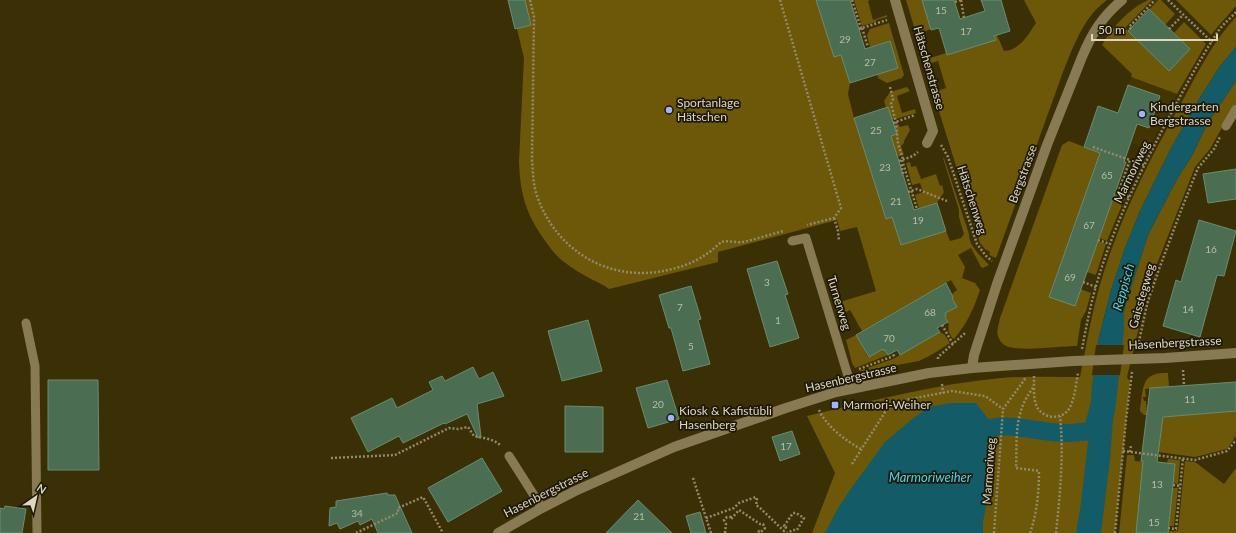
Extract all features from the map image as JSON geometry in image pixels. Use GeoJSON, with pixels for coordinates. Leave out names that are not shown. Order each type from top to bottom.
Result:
{"type":"FeatureCollection","features":[{"type":"Feature","properties":{"kind":"street","name":"Hätschenstrasse"},"geometry":{"type":"LineString","coordinates":[[895,0],[933,131]]}},
{"type":"Feature","properties":{"kind":"street","name":"Bergstrasse"},"geometry":{"type":"LineString","coordinates":[[972,368],[974,355],[1003,267],[1087,45],[1100,22],[1122,0]]}},
{"type":"Feature","properties":{"kind":"street"},"geometry":{"type":"LineString","coordinates":[[927,143],[933,131]]}},
{"type":"Feature","properties":{"kind":"street","name":"Hasenbergstrasse"},"geometry":{"type":"LineString","coordinates":[[498,533],[575,491],[674,447],[771,412],[852,389],[940,372],[972,368],[1139,355],[1165,358],[1236,353]]}},
{"type":"Feature","properties":{"kind":"lane"},"geometry":{"type":"LineString","coordinates":[[1226,126],[1236,109]]}},
{"type":"Feature","properties":{"kind":"lane","name":"Turnerweg"},"geometry":{"type":"LineString","coordinates":[[792,242],[806,238],[852,389]]}},
{"type":"Feature","properties":{"kind":"lane"},"geometry":{"type":"LineString","coordinates":[[26,323],[35,366],[37,533]]}},
{"type":"Feature","properties":{"kind":"lane"},"geometry":{"type":"LineString","coordinates":[[509,456],[542,508]]}},
{"type":"Feature","properties":{"kind":"path"},"geometry":{"type":"LineString","coordinates":[[530,0],[534,17],[533,176],[536,192],[542,207],[550,222],[567,243],[578,252],[600,265],[634,274],[650,274],[689,264],[703,257],[722,242],[742,242],[787,230]]}},
{"type":"Feature","properties":{"kind":"path"},"geometry":{"type":"LineString","coordinates":[[780,0],[841,208],[834,218],[802,226]]}},
{"type":"Feature","properties":{"kind":"path"},"geometry":{"type":"LineString","coordinates":[[852,0],[868,47]]}},
{"type":"Feature","properties":{"kind":"path"},"geometry":{"type":"LineString","coordinates":[[955,2],[960,0],[964,12],[964,18]]}},
{"type":"Feature","properties":{"kind":"path"},"geometry":{"type":"LineString","coordinates":[[1131,29],[1129,27],[1155,0]]}},
{"type":"Feature","properties":{"kind":"path"},"geometry":{"type":"LineString","coordinates":[[1168,0],[1212,42]]}},
{"type":"Feature","properties":{"kind":"path","name":"Marmoriweg"},"geometry":{"type":"LineString","coordinates":[[1083,282],[1096,286],[1110,244],[1129,196],[1144,165],[1192,75],[1220,29],[1236,12]]}},
{"type":"Feature","properties":{"kind":"path"},"geometry":{"type":"LineString","coordinates":[[1169,29],[1183,15]]}},
{"type":"Feature","properties":{"kind":"path"},"geometry":{"type":"LineString","coordinates":[[861,28],[900,16]]}},
{"type":"Feature","properties":{"kind":"path"},"geometry":{"type":"LineString","coordinates":[[890,87],[893,99],[890,104],[901,160],[917,209]]}},
{"type":"Feature","properties":{"kind":"path"},"geometry":{"type":"LineString","coordinates":[[894,122],[928,112]]}},
{"type":"Feature","properties":{"kind":"path","name":"Gaisstegweg"},"geometry":{"type":"LineString","coordinates":[[1139,355],[1148,304],[1159,269],[1182,208],[1198,168],[1214,149],[1226,126]]}},
{"type":"Feature","properties":{"kind":"path","name":"Hätschenweg"},"geometry":{"type":"LineString","coordinates":[[933,131],[948,157],[977,244],[991,260],[1003,267]]}},
{"type":"Feature","properties":{"kind":"path"},"geometry":{"type":"LineString","coordinates":[[901,160],[913,156],[927,143]]}},
{"type":"Feature","properties":{"kind":"path"},"geometry":{"type":"LineString","coordinates":[[1093,146],[1144,165]]}},
{"type":"Feature","properties":{"kind":"path"},"geometry":{"type":"LineString","coordinates":[[1129,196],[1118,193],[1130,160]]}},
{"type":"Feature","properties":{"kind":"path"},"geometry":{"type":"LineString","coordinates":[[903,163],[901,166],[903,174]]}},
{"type":"Feature","properties":{"kind":"path"},"geometry":{"type":"LineString","coordinates":[[910,191],[917,189],[947,201]]}},
{"type":"Feature","properties":{"kind":"path"},"geometry":{"type":"LineString","coordinates":[[834,218],[839,241]]}},
{"type":"Feature","properties":{"kind":"path"},"geometry":{"type":"LineString","coordinates":[[1098,240],[1110,244]]}},
{"type":"Feature","properties":{"kind":"path"},"geometry":{"type":"LineString","coordinates":[[942,325],[953,344]]}},
{"type":"Feature","properties":{"kind":"path"},"geometry":{"type":"LineString","coordinates":[[940,372],[938,357],[964,334],[980,336]]}},
{"type":"Feature","properties":{"kind":"path"},"geometry":{"type":"LineString","coordinates":[[847,372],[891,357],[894,355],[893,353]]}},
{"type":"Feature","properties":{"kind":"path"},"geometry":{"type":"LineString","coordinates":[[1115,533],[1129,390],[1134,367]]}},
{"type":"Feature","properties":{"kind":"path","name":"Marmoriweg"},"geometry":{"type":"LineString","coordinates":[[994,533],[1003,409],[1025,379],[1034,378]]}},
{"type":"Feature","properties":{"kind":"path"},"geometry":{"type":"LineString","coordinates":[[1030,533],[1037,506],[1039,471],[1016,468],[1020,412],[1034,386]]}},
{"type":"Feature","properties":{"kind":"path"},"geometry":{"type":"LineString","coordinates":[[852,464],[887,409],[905,400],[952,391],[985,396],[1003,409]]}},
{"type":"Feature","properties":{"kind":"path"},"geometry":{"type":"LineString","coordinates":[[814,399],[824,421],[861,449]]}},
{"type":"Feature","properties":{"kind":"path"},"geometry":{"type":"LineString","coordinates":[[1056,533],[1061,489],[1062,431],[1060,416]]}},
{"type":"Feature","properties":{"kind":"path"},"geometry":{"type":"LineString","coordinates":[[331,458],[395,455],[449,428],[458,429],[468,427],[474,436],[487,438],[498,443],[509,456]]}},
{"type":"Feature","properties":{"kind":"path"},"geometry":{"type":"LineString","coordinates":[[1123,451],[1195,460],[1227,451],[1236,440]]}},
{"type":"Feature","properties":{"kind":"path"},"geometry":{"type":"LineString","coordinates":[[1130,452],[1131,445]]}},
{"type":"Feature","properties":{"kind":"path"},"geometry":{"type":"LineString","coordinates":[[1168,528],[1176,529],[1183,458]]}},
{"type":"Feature","properties":{"kind":"path"},"geometry":{"type":"LineString","coordinates":[[693,478],[711,533]]}},
{"type":"Feature","properties":{"kind":"path"},"geometry":{"type":"LineString","coordinates":[[1173,485],[1180,486]]}},
{"type":"Feature","properties":{"kind":"path"},"geometry":{"type":"LineString","coordinates":[[356,533],[398,513],[398,508],[423,497],[443,533]]}},
{"type":"Feature","properties":{"kind":"path"},"geometry":{"type":"LineString","coordinates":[[706,518],[734,508],[739,503],[756,497],[756,505],[784,531],[786,527],[784,526],[793,513],[804,518],[797,530],[787,533]]}},
{"type":"Feature","properties":{"kind":"path"},"geometry":{"type":"LineString","coordinates":[[725,533],[726,524],[724,520],[726,517],[734,517],[739,510],[760,524],[763,524],[765,528],[764,530],[761,532],[759,531],[758,533]]}},
{"type":"Feature","properties":{"kind":"shaded area","name":"Sportanlage Hätschen"},"geometry":{"type":"Polygon","coordinates":[[[508,0],[816,0],[834,57],[841,55],[850,83],[848,94],[854,118],[886,218],[892,217],[901,245],[946,231],[950,241],[961,238],[964,234],[959,217],[959,210],[944,158],[969,238],[976,251],[989,265],[983,268],[981,267],[971,248],[958,255],[965,267],[962,278],[975,283],[980,290],[970,316],[963,328],[954,339],[948,330],[949,325],[945,317],[945,313],[957,307],[952,298],[952,294],[957,290],[951,280],[862,331],[850,310],[839,316],[836,309],[840,302],[876,291],[857,227],[840,231],[837,220],[718,252],[718,262],[609,289],[567,265],[554,253],[539,232],[533,223],[525,204],[519,161],[524,58],[508,0]]]}},
{"type":"Feature","properties":{"kind":"shaded area"},"geometry":{"type":"Polygon","coordinates":[[[854,0],[870,0],[868,1],[873,20],[887,15],[887,17],[862,26],[854,0]]]}},
{"type":"Feature","properties":{"kind":"shaded area"},"geometry":{"type":"Polygon","coordinates":[[[906,0],[922,0],[931,29],[925,32],[918,32],[915,30],[906,0]]]}},
{"type":"Feature","properties":{"kind":"shaded area"},"geometry":{"type":"Polygon","coordinates":[[[1024,0],[1107,0],[1096,9],[1088,20],[1072,49],[996,258],[991,256],[989,254],[990,252],[980,243],[933,92],[946,88],[938,61],[925,65],[925,60],[946,53],[947,55],[996,39],[994,36],[997,35],[1004,51],[1015,48],[1023,41],[1036,23],[1024,0]]]}},
{"type":"Feature","properties":{"kind":"shaded area"},"geometry":{"type":"Polygon","coordinates":[[[1148,0],[1152,0],[1125,28],[1169,71],[1190,49],[1174,33],[1184,22],[1206,44],[1177,94],[1131,77],[1132,74],[1102,45],[1111,31],[1122,19],[1148,0]]]}},
{"type":"Feature","properties":{"kind":"shaded area"},"geometry":{"type":"Polygon","coordinates":[[[1158,0],[1161,0],[1175,14],[1165,25],[1149,10],[1158,0]]]}},
{"type":"Feature","properties":{"kind":"shaded area"},"geometry":{"type":"Polygon","coordinates":[[[1176,0],[1236,0],[1236,6],[1211,35],[1176,0]]]}},
{"type":"Feature","properties":{"kind":"shaded area"},"geometry":{"type":"Polygon","coordinates":[[[1236,17],[1236,47],[1220,66],[1202,94],[1171,148],[1140,211],[1125,248],[1111,290],[1099,337],[1093,377],[1124,330],[1124,310],[1148,235],[1177,179],[1192,156],[1207,124],[1236,81],[1236,103],[1210,149],[1195,167],[1155,269],[1145,302],[1127,377],[1130,382],[1115,533],[812,533],[835,473],[807,416],[952,384],[1001,378],[1080,377],[1099,288],[1125,214],[1147,167],[1201,66],[1221,35],[1236,17]]]}},
{"type":"Feature","properties":{"kind":"shaded area"},"geometry":{"type":"Polygon","coordinates":[[[889,23],[904,75],[902,78],[887,83],[878,78],[877,74],[898,68],[890,41],[870,47],[867,35],[870,29],[889,23]]]}},
{"type":"Feature","properties":{"kind":"shaded area","name":"Kindergarten Bergstrasse"},"geometry":{"type":"Polygon","coordinates":[[[1131,77],[1177,94],[1148,149],[1109,135],[1131,77]]]}},
{"type":"Feature","properties":{"kind":"shaded area"},"geometry":{"type":"Polygon","coordinates":[[[907,87],[910,91],[897,96],[902,113],[915,109],[916,113],[892,120],[888,107],[886,107],[884,101],[890,92],[907,87]]]}},
{"type":"Feature","properties":{"kind":"shaded area"},"geometry":{"type":"Polygon","coordinates":[[[898,124],[900,127],[908,125],[910,130],[901,146],[904,155],[897,157],[891,136],[894,125],[898,124]]]}},
{"type":"Feature","properties":{"kind":"shaded area"},"geometry":{"type":"Polygon","coordinates":[[[1069,141],[1100,153],[1049,296],[1074,305],[1080,289],[1091,293],[1086,311],[1081,320],[1077,346],[1030,349],[1012,348],[1003,344],[997,334],[1000,318],[1062,145],[1069,141]]]}},
{"type":"Feature","properties":{"kind":"shaded area"},"geometry":{"type":"Polygon","coordinates":[[[910,162],[911,167],[916,166],[921,179],[936,174],[940,186],[942,185],[944,192],[937,203],[919,208],[915,195],[923,192],[920,183],[912,185],[906,163],[910,162]]]}},
{"type":"Feature","properties":{"kind":"shaded area"},"geometry":{"type":"Polygon","coordinates":[[[1132,164],[1139,166],[1126,194],[1122,192],[1132,164]]]}},
{"type":"Feature","properties":{"kind":"shaded area"},"geometry":{"type":"Polygon","coordinates":[[[1115,194],[1125,198],[1107,241],[1099,238],[1115,194]]]}},
{"type":"Feature","properties":{"kind":"shaded area"},"geometry":{"type":"Polygon","coordinates":[[[1098,241],[1106,244],[1096,275],[1087,272],[1098,241]]]}},
{"type":"Feature","properties":{"kind":"shaded area"},"geometry":{"type":"Polygon","coordinates":[[[940,332],[945,335],[950,343],[919,361],[859,371],[893,359],[940,332]]]}},
{"type":"Feature","properties":{"kind":"shaded area"},"geometry":{"type":"Polygon","coordinates":[[[856,335],[868,357],[883,349],[888,355],[855,368],[852,363],[846,340],[856,335]]]}},
{"type":"Feature","properties":{"kind":"shaded area"},"geometry":{"type":"Polygon","coordinates":[[[1168,373],[1169,387],[1145,389],[1146,397],[1143,397],[1144,401],[1146,401],[1147,415],[1144,415],[1140,409],[1146,381],[1149,377],[1155,374],[1168,373]]]}},
{"type":"Feature","properties":{"kind":"shaded area"},"geometry":{"type":"Polygon","coordinates":[[[1236,411],[1236,436],[1227,449],[1195,457],[1158,452],[1163,417],[1236,411]]]}},
{"type":"Feature","properties":{"kind":"shaded area"},"geometry":{"type":"Polygon","coordinates":[[[1127,455],[1134,455],[1135,461],[1148,462],[1142,468],[1142,491],[1139,491],[1139,498],[1144,499],[1143,510],[1138,510],[1138,533],[1119,533],[1127,455]]]}},
{"type":"Feature","properties":{"kind":"shaded area"},"geometry":{"type":"Polygon","coordinates":[[[1168,459],[1180,461],[1178,484],[1173,483],[1175,464],[1167,463],[1168,459]]]}},
{"type":"Feature","properties":{"kind":"shaded area"},"geometry":{"type":"Polygon","coordinates":[[[1185,461],[1195,462],[1224,484],[1236,468],[1236,533],[1168,533],[1168,531],[1178,531],[1185,461]]]}},
{"type":"Feature","properties":{"kind":"shaded area"},"geometry":{"type":"Polygon","coordinates":[[[1172,488],[1178,488],[1174,526],[1169,526],[1172,488]]]}},
{"type":"Feature","properties":{"kind":"water","name":"Reppisch"},"geometry":{"type":"Polygon","coordinates":[[[1236,47],[1236,81],[1207,124],[1192,156],[1177,179],[1148,235],[1124,310],[1124,330],[1101,533],[1076,533],[1088,442],[1086,420],[1091,402],[1099,337],[1111,290],[1125,248],[1140,211],[1171,148],[1220,66],[1236,47]]]}},
{"type":"Feature","properties":{"kind":"water","name":"Marmoriweiher"},"geometry":{"type":"Polygon","coordinates":[[[951,403],[976,403],[989,420],[985,483],[987,503],[983,521],[983,533],[825,533],[838,508],[885,442],[929,407],[951,403]]]}},
{"type":"Feature","properties":{"kind":"pier"},"geometry":{"type":"Polygon","coordinates":[[[1096,345],[1124,345],[1120,375],[1092,375],[1096,345]]]}},
{"type":"Feature","properties":{"kind":"building"},"geometry":{"type":"Polygon","coordinates":[[[508,0],[525,0],[531,25],[515,29],[508,0]]]}},
{"type":"Feature","properties":{"kind":"building"},"geometry":{"type":"Polygon","coordinates":[[[816,0],[850,0],[865,49],[890,41],[898,68],[850,83],[841,55],[834,57],[816,0]]]}},
{"type":"Feature","properties":{"kind":"building"},"geometry":{"type":"Polygon","coordinates":[[[922,0],[954,0],[960,19],[985,11],[981,0],[1001,0],[1010,31],[994,36],[996,40],[947,55],[939,28],[931,30],[922,0]]]}},
{"type":"Feature","properties":{"kind":"building"},"geometry":{"type":"Polygon","coordinates":[[[1149,9],[1190,49],[1169,71],[1128,31],[1149,9]]]}},
{"type":"Feature","properties":{"kind":"building"},"geometry":{"type":"Polygon","coordinates":[[[1128,85],[1160,96],[1149,128],[1137,124],[1124,162],[1126,162],[1075,306],[1049,297],[1100,153],[1084,147],[1098,106],[1118,113],[1128,85]]]}},
{"type":"Feature","properties":{"kind":"building"},"geometry":{"type":"Polygon","coordinates":[[[888,107],[897,134],[891,136],[914,210],[937,203],[946,231],[901,245],[892,217],[886,219],[854,118],[888,107]]]}},
{"type":"Feature","properties":{"kind":"building"},"geometry":{"type":"Polygon","coordinates":[[[1236,169],[1236,199],[1208,203],[1203,174],[1236,169]]]}},
{"type":"Feature","properties":{"kind":"building"},"geometry":{"type":"Polygon","coordinates":[[[1199,220],[1236,231],[1224,276],[1217,275],[1200,337],[1163,326],[1176,280],[1181,282],[1199,220]]]}},
{"type":"Feature","properties":{"kind":"building"},"geometry":{"type":"Polygon","coordinates":[[[777,261],[788,294],[785,295],[799,338],[770,347],[747,269],[777,261]]]}},
{"type":"Feature","properties":{"kind":"building"},"geometry":{"type":"Polygon","coordinates":[[[946,283],[957,307],[945,313],[945,317],[948,322],[937,328],[940,332],[900,355],[897,350],[888,355],[883,349],[869,357],[856,335],[946,283]]]}},
{"type":"Feature","properties":{"kind":"building"},"geometry":{"type":"Polygon","coordinates":[[[691,286],[701,319],[698,320],[710,364],[683,371],[671,328],[669,328],[659,295],[691,286]]]}},
{"type":"Feature","properties":{"kind":"building"},"geometry":{"type":"Polygon","coordinates":[[[588,320],[602,371],[562,381],[548,331],[588,320]]]}},
{"type":"Feature","properties":{"kind":"building"},"geometry":{"type":"Polygon","coordinates":[[[473,367],[479,379],[493,372],[504,396],[477,404],[481,437],[478,438],[467,414],[445,424],[444,423],[403,443],[399,436],[368,452],[351,418],[392,398],[397,408],[433,390],[429,382],[442,376],[445,381],[473,367]]]}},
{"type":"Feature","properties":{"kind":"building"},"geometry":{"type":"Polygon","coordinates":[[[48,380],[98,380],[99,470],[48,470],[48,380]]]}},
{"type":"Feature","properties":{"kind":"building"},"geometry":{"type":"Polygon","coordinates":[[[667,380],[679,419],[648,428],[636,388],[667,380]]]}},
{"type":"Feature","properties":{"kind":"building"},"geometry":{"type":"Polygon","coordinates":[[[1236,382],[1236,411],[1163,417],[1157,462],[1175,464],[1168,533],[1136,533],[1143,461],[1141,461],[1150,388],[1236,382]]]}},
{"type":"Feature","properties":{"kind":"building"},"geometry":{"type":"Polygon","coordinates":[[[565,406],[603,407],[603,452],[565,452],[565,406]]]}},
{"type":"Feature","properties":{"kind":"building"},"geometry":{"type":"Polygon","coordinates":[[[792,431],[800,454],[780,461],[772,437],[792,431]]]}},
{"type":"Feature","properties":{"kind":"building"},"geometry":{"type":"Polygon","coordinates":[[[482,458],[502,491],[448,522],[428,488],[482,458]]]}},
{"type":"Feature","properties":{"kind":"building"},"geometry":{"type":"Polygon","coordinates":[[[387,493],[388,495],[395,495],[412,533],[378,533],[372,519],[360,525],[358,521],[340,529],[337,523],[329,526],[330,508],[336,507],[336,501],[387,493]]]}},
{"type":"Feature","properties":{"kind":"building"},"geometry":{"type":"Polygon","coordinates":[[[638,500],[672,533],[606,533],[638,500]]]}},
{"type":"Feature","properties":{"kind":"building"},"geometry":{"type":"Polygon","coordinates":[[[5,506],[26,509],[22,533],[0,533],[0,508],[4,509],[5,506]]]}},
{"type":"Feature","properties":{"kind":"building"},"geometry":{"type":"Polygon","coordinates":[[[700,512],[706,533],[691,533],[686,516],[700,512]]]}},
{"type":"Feature","properties":{"kind":"waterway"},"geometry":{"type":"LineString","coordinates":[[989,428],[1018,427],[1057,433],[1100,430]]}},
{"type":"Feature","properties":{"kind":"place","name":"Sportanlage Hätschen"},"geometry":{"type":"Point","coordinates":[669,110]}},
{"type":"Feature","properties":{"kind":"place","name":"Kindergarten Bergstrasse"},"geometry":{"type":"Point","coordinates":[1142,114]}},
{"type":"Feature","properties":{"kind":"place","name":"Marmori-Weiher"},"geometry":{"type":"Point","coordinates":[835,405]}},
{"type":"Feature","properties":{"kind":"place","name":"Kiosk & Kafistübli Hasenberg"},"geometry":{"type":"Point","coordinates":[671,418]}}]}
